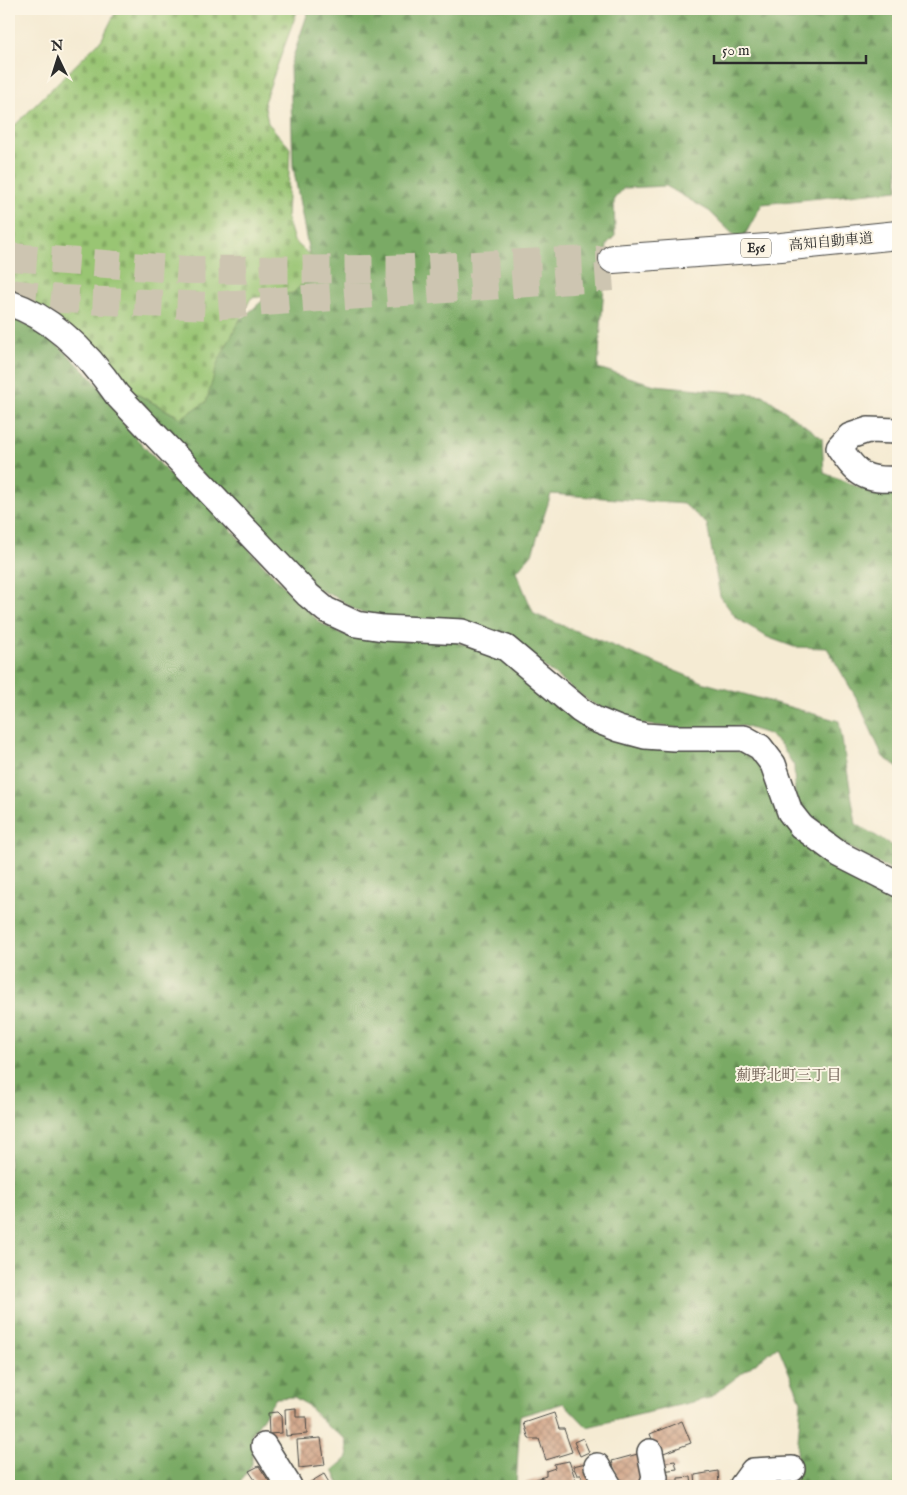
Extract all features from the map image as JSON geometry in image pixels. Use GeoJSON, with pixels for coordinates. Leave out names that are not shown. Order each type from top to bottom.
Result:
{"type":"FeatureCollection","features":[{"type":"Feature","properties":{"kind":"highway","name":"高知自動車道"},"geometry":{"type":"LineString","coordinates":[[898,235],[781,246],[613,268],[898,252]]}},
{"type":"Feature","properties":{"kind":"street"},"geometry":{"type":"LineString","coordinates":[[9,303],[36,315],[67,337],[98,369],[124,402],[308,595],[326,610],[356,624],[383,628],[462,632],[484,639],[506,648],[580,710],[594,719],[619,729],[645,736],[744,738],[760,747],[773,764],[790,812],[801,826],[839,854],[898,884]]}},
{"type":"Feature","properties":{"kind":"street"},"geometry":{"type":"LineString","coordinates":[[898,431],[868,430],[850,436],[839,448],[854,469],[867,477],[884,480],[898,479]]}},
{"type":"Feature","properties":{"kind":"street"},"geometry":{"type":"LineString","coordinates":[[264,1446],[288,1486]]}},
{"type":"Feature","properties":{"kind":"street"},"geometry":{"type":"LineString","coordinates":[[650,1452],[655,1477],[652,1486]]}},
{"type":"Feature","properties":{"kind":"street"},"geometry":{"type":"LineString","coordinates":[[742,1486],[752,1471],[792,1469]]}},
{"type":"Feature","properties":{"kind":"green space"},"geometry":{"type":"Polygon","coordinates":[[[114,9],[298,9],[264,102],[268,123],[290,148],[287,218],[294,241],[322,266],[293,293],[251,298],[218,362],[206,402],[181,418],[128,389],[83,337],[9,286],[9,131],[102,39],[115,13],[114,9]]]}},
{"type":"Feature","properties":{"kind":"green space"},"geometry":{"type":"Polygon","coordinates":[[[309,9],[898,9],[898,190],[762,204],[741,242],[709,211],[666,186],[624,188],[614,199],[615,236],[607,244],[598,368],[655,385],[763,395],[822,438],[824,473],[876,494],[898,492],[898,767],[883,757],[857,699],[827,648],[794,647],[767,637],[736,618],[720,596],[707,524],[684,504],[551,494],[532,554],[516,572],[534,614],[705,683],[839,721],[856,824],[898,849],[898,874],[832,838],[806,817],[795,796],[794,766],[781,745],[768,734],[743,726],[698,730],[639,724],[613,714],[588,701],[509,639],[356,611],[338,598],[310,586],[131,400],[135,393],[175,415],[218,352],[230,329],[310,259],[293,166],[290,66],[309,9]]]}},
{"type":"Feature","properties":{"kind":"green space"},"geometry":{"type":"Polygon","coordinates":[[[9,317],[32,327],[60,347],[93,379],[127,428],[173,478],[187,482],[300,604],[321,623],[339,633],[364,638],[450,639],[504,660],[586,723],[741,752],[758,765],[769,784],[898,896],[898,1486],[797,1486],[795,1481],[801,1401],[778,1346],[709,1398],[587,1427],[564,1403],[520,1416],[516,1486],[340,1486],[333,1470],[348,1457],[346,1439],[328,1427],[306,1404],[294,1397],[276,1398],[252,1434],[252,1464],[238,1486],[9,1486],[9,317]]]}},
{"type":"Feature","properties":{"kind":"building"},"geometry":{"type":"Polygon","coordinates":[[[296,1408],[296,1417],[306,1417],[307,1434],[286,1436],[285,1409],[296,1408]]]}},
{"type":"Feature","properties":{"kind":"building"},"geometry":{"type":"Polygon","coordinates":[[[277,1412],[281,1416],[282,1433],[269,1434],[268,1413],[277,1412]]]}},
{"type":"Feature","properties":{"kind":"building"},"geometry":{"type":"Polygon","coordinates":[[[554,1413],[559,1429],[564,1429],[572,1452],[546,1460],[539,1439],[529,1439],[524,1423],[554,1413]]]}},
{"type":"Feature","properties":{"kind":"building"},"geometry":{"type":"Polygon","coordinates":[[[682,1421],[691,1443],[658,1455],[650,1434],[682,1421]]]}},
{"type":"Feature","properties":{"kind":"building"},"geometry":{"type":"Polygon","coordinates":[[[321,1438],[325,1465],[299,1468],[297,1440],[321,1438]]]}},
{"type":"Feature","properties":{"kind":"building"},"geometry":{"type":"Polygon","coordinates":[[[583,1438],[589,1452],[580,1456],[574,1442],[583,1438]]]}},
{"type":"Feature","properties":{"kind":"building"},"geometry":{"type":"Polygon","coordinates":[[[645,1452],[644,1481],[619,1486],[612,1461],[645,1452]]]}},
{"type":"Feature","properties":{"kind":"building"},"geometry":{"type":"Polygon","coordinates":[[[569,1461],[578,1486],[518,1485],[546,1476],[546,1471],[555,1468],[554,1464],[569,1461]]]}},
{"type":"Feature","properties":{"kind":"building"},"geometry":{"type":"Polygon","coordinates":[[[675,1461],[677,1469],[662,1471],[661,1463],[675,1461]]]}},
{"type":"Feature","properties":{"kind":"building"},"geometry":{"type":"Polygon","coordinates":[[[586,1463],[586,1473],[595,1470],[600,1486],[585,1486],[581,1475],[577,1475],[573,1466],[586,1463]]]}},
{"type":"Feature","properties":{"kind":"building"},"geometry":{"type":"Polygon","coordinates":[[[259,1466],[272,1486],[259,1486],[249,1471],[259,1466]]]}},
{"type":"Feature","properties":{"kind":"building"},"geometry":{"type":"Polygon","coordinates":[[[718,1471],[719,1486],[696,1486],[695,1475],[718,1471]]]}},
{"type":"Feature","properties":{"kind":"building"},"geometry":{"type":"Polygon","coordinates":[[[324,1474],[331,1486],[308,1486],[307,1484],[324,1474]]]}},
{"type":"Feature","properties":{"kind":"building"},"geometry":{"type":"Polygon","coordinates":[[[691,1477],[692,1486],[664,1486],[663,1481],[678,1481],[678,1478],[691,1477]]]}},
{"type":"Feature","properties":{"kind":"building"},"geometry":{"type":"Polygon","coordinates":[[[787,1481],[787,1486],[759,1486],[759,1483],[787,1481]]]}},
{"type":"Feature","properties":{"kind":"tunnel"},"geometry":{"type":"LineString","coordinates":[[9,257],[188,270],[388,269],[613,259]]}},
{"type":"Feature","properties":{"kind":"tunnel"},"geometry":{"type":"LineString","coordinates":[[9,293],[61,299],[209,306],[613,277]]}},
{"type":"Feature","properties":{"kind":"district","name":"薊野北町三丁目"},"geometry":{"type":"Point","coordinates":[789,1075]}}]}
